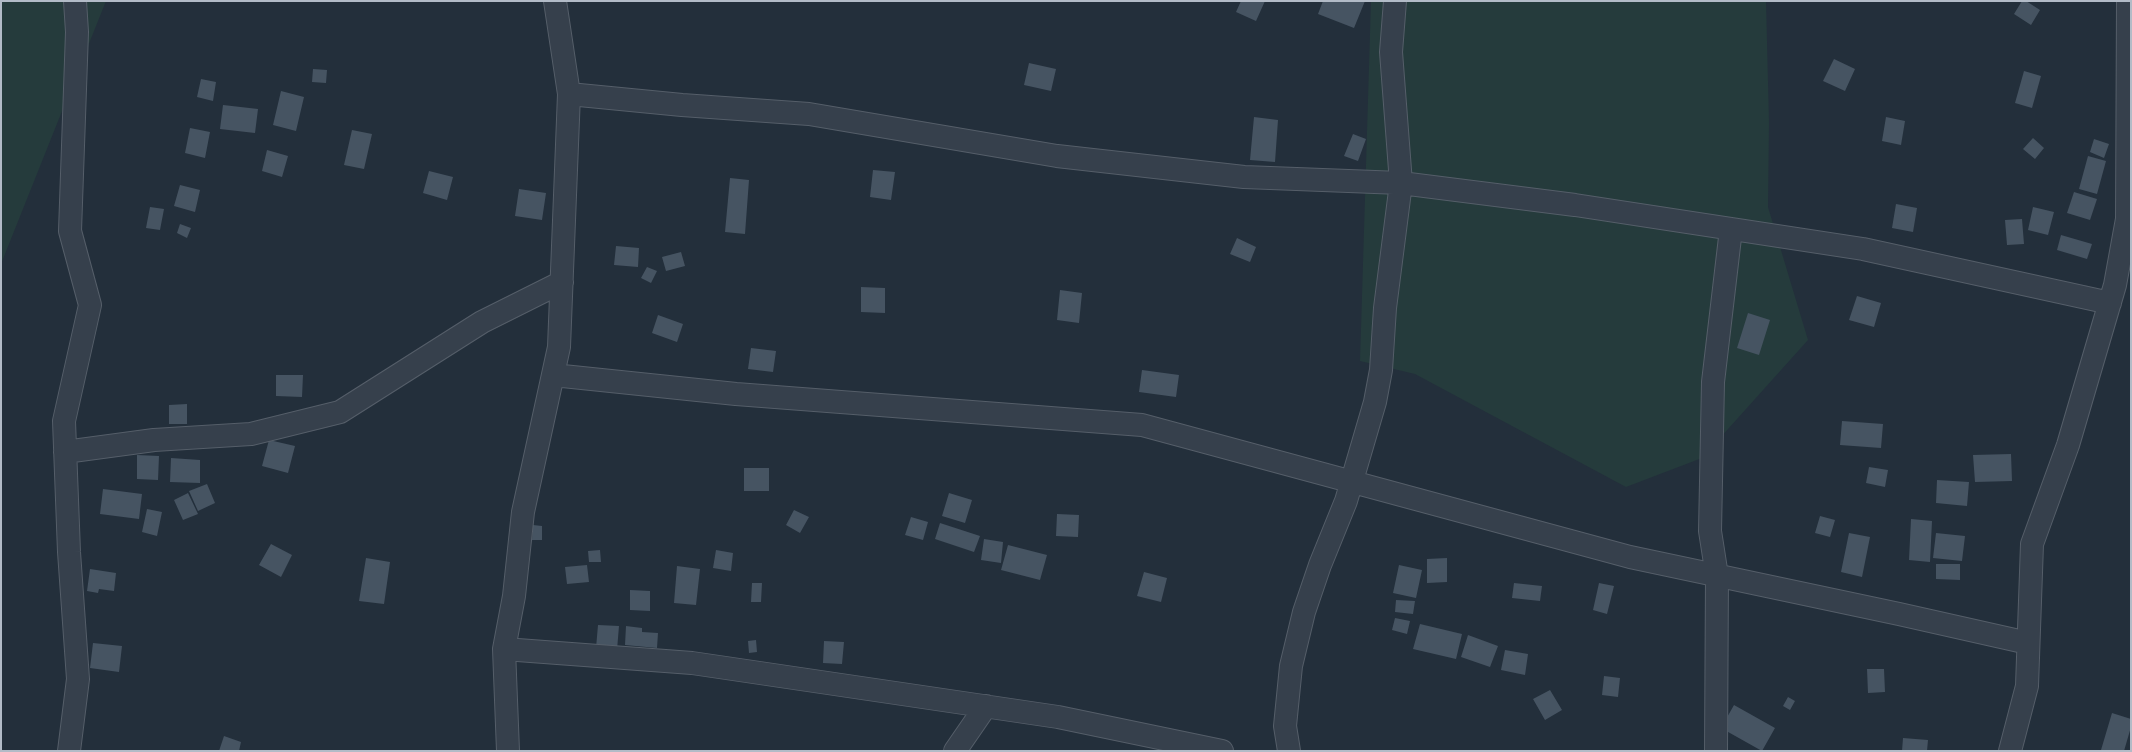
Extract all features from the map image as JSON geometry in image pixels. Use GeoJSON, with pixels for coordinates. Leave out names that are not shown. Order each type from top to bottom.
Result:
{"type":"FeatureCollection","features":[{"type":"Feature","properties":{"kind":"street"},"geometry":{"type":"LineString","coordinates":[[69,751],[78,679],[69,552],[64,421],[90,304],[70,232],[77,32],[75,1]]}},
{"type":"Feature","properties":{"kind":"street"},"geometry":{"type":"LineString","coordinates":[[508,751],[504,650],[514,596],[523,512],[559,347],[569,94],[555,1]]}},
{"type":"Feature","properties":{"kind":"street"},"geometry":{"type":"LineString","coordinates":[[1289,751],[1285,726],[1291,666],[1304,612],[1320,565],[1346,501],[1375,402],[1381,370],[1385,308],[1400,183],[1392,52],[1395,1]]}},
{"type":"Feature","properties":{"kind":"street"},"geometry":{"type":"LineString","coordinates":[[2010,751],[2027,686],[2032,544],[2068,445],[2119,292],[2127,219],[2128,1]]}},
{"type":"Feature","properties":{"kind":"street"},"geometry":{"type":"LineString","coordinates":[[569,94],[682,105],[809,114],[1057,156],[1244,177],[1400,183],[1575,205],[2119,292]]}},
{"type":"Feature","properties":{"kind":"street"},"geometry":{"type":"LineString","coordinates":[[1716,751],[1717,576],[1710,532],[1713,382],[1732,229]]}},
{"type":"Feature","properties":{"kind":"street"},"geometry":{"type":"LineString","coordinates":[[65,452],[154,440],[250,434],[340,412],[482,322],[562,282]]}},
{"type":"Feature","properties":{"kind":"street"},"geometry":{"type":"LineString","coordinates":[[553,375],[736,394],[1142,425],[1630,557],[2028,643]]}},
{"type":"Feature","properties":{"kind":"street"},"geometry":{"type":"LineString","coordinates":[[504,650],[692,663],[1058,717],[1222,751]]}},
{"type":"Feature","properties":{"kind":"street"},"geometry":{"type":"LineString","coordinates":[[955,751],[986,706]]}},
{"type":"Feature","properties":{"kind":"green space"},"geometry":{"type":"Polygon","coordinates":[[[1,1],[106,1],[1,264],[1,1]]]}},
{"type":"Feature","properties":{"kind":"green space"},"geometry":{"type":"Polygon","coordinates":[[[1371,1],[1766,1],[1769,122],[1768,207],[1808,340],[1702,458],[1626,487],[1415,374],[1360,361],[1371,1]]]}},
{"type":"Feature","properties":{"kind":"building"},"geometry":{"type":"Polygon","coordinates":[[[1241,1],[1265,1],[1256,21],[1236,12],[1241,1]]]}},
{"type":"Feature","properties":{"kind":"building"},"geometry":{"type":"Polygon","coordinates":[[[1323,1],[1365,1],[1354,28],[1318,14],[1323,1]]]}},
{"type":"Feature","properties":{"kind":"building"},"geometry":{"type":"Polygon","coordinates":[[[2022,1],[2026,1],[2040,10],[2031,25],[2014,14],[2022,1]]]}},
{"type":"Feature","properties":{"kind":"building"},"geometry":{"type":"Polygon","coordinates":[[[1834,59],[1855,69],[1845,91],[1823,81],[1834,59]]]}},
{"type":"Feature","properties":{"kind":"building"},"geometry":{"type":"Polygon","coordinates":[[[1029,63],[1056,69],[1051,91],[1024,85],[1029,63]]]}},
{"type":"Feature","properties":{"kind":"building"},"geometry":{"type":"Polygon","coordinates":[[[313,69],[327,70],[326,83],[312,82],[313,69]]]}},
{"type":"Feature","properties":{"kind":"building"},"geometry":{"type":"Polygon","coordinates":[[[2024,71],[2041,76],[2032,108],[2015,103],[2024,71]]]}},
{"type":"Feature","properties":{"kind":"building"},"geometry":{"type":"Polygon","coordinates":[[[201,79],[216,82],[213,101],[197,97],[201,79]]]}},
{"type":"Feature","properties":{"kind":"building"},"geometry":{"type":"Polygon","coordinates":[[[281,91],[304,97],[296,131],[273,125],[281,91]]]}},
{"type":"Feature","properties":{"kind":"building"},"geometry":{"type":"Polygon","coordinates":[[[223,105],[258,109],[255,133],[220,129],[223,105]]]}},
{"type":"Feature","properties":{"kind":"building"},"geometry":{"type":"Polygon","coordinates":[[[1254,117],[1278,120],[1275,162],[1250,160],[1254,117]]]}},
{"type":"Feature","properties":{"kind":"building"},"geometry":{"type":"Polygon","coordinates":[[[1886,117],[1905,121],[1901,145],[1882,141],[1886,117]]]}},
{"type":"Feature","properties":{"kind":"building"},"geometry":{"type":"Polygon","coordinates":[[[190,128],[210,132],[205,158],[185,153],[190,128]]]}},
{"type":"Feature","properties":{"kind":"building"},"geometry":{"type":"Polygon","coordinates":[[[352,130],[372,134],[364,169],[344,165],[352,130]]]}},
{"type":"Feature","properties":{"kind":"building"},"geometry":{"type":"Polygon","coordinates":[[[1353,134],[1366,139],[1358,161],[1344,156],[1353,134]]]}},
{"type":"Feature","properties":{"kind":"building"},"geometry":{"type":"Polygon","coordinates":[[[2033,138],[2044,148],[2035,159],[2023,149],[2033,138]]]}},
{"type":"Feature","properties":{"kind":"building"},"geometry":{"type":"Polygon","coordinates":[[[2094,139],[2109,144],[2104,158],[2090,152],[2094,139]]]}},
{"type":"Feature","properties":{"kind":"building"},"geometry":{"type":"Polygon","coordinates":[[[267,150],[288,156],[282,177],[262,171],[267,150]]]}},
{"type":"Feature","properties":{"kind":"building"},"geometry":{"type":"Polygon","coordinates":[[[2088,156],[2106,161],[2097,194],[2079,189],[2088,156]]]}},
{"type":"Feature","properties":{"kind":"building"},"geometry":{"type":"Polygon","coordinates":[[[873,170],[895,172],[891,200],[870,197],[873,170]]]}},
{"type":"Feature","properties":{"kind":"building"},"geometry":{"type":"Polygon","coordinates":[[[429,171],[453,177],[447,200],[423,193],[429,171]]]}},
{"type":"Feature","properties":{"kind":"building"},"geometry":{"type":"Polygon","coordinates":[[[730,178],[749,180],[745,234],[725,232],[730,178]]]}},
{"type":"Feature","properties":{"kind":"building"},"geometry":{"type":"Polygon","coordinates":[[[180,185],[200,190],[195,212],[174,206],[180,185]]]}},
{"type":"Feature","properties":{"kind":"building"},"geometry":{"type":"Polygon","coordinates":[[[519,189],[546,193],[542,220],[515,216],[519,189]]]}},
{"type":"Feature","properties":{"kind":"building"},"geometry":{"type":"Polygon","coordinates":[[[2074,192],[2097,199],[2090,220],[2067,213],[2074,192]]]}},
{"type":"Feature","properties":{"kind":"building"},"geometry":{"type":"Polygon","coordinates":[[[1896,204],[1917,208],[1913,232],[1892,228],[1896,204]]]}},
{"type":"Feature","properties":{"kind":"building"},"geometry":{"type":"Polygon","coordinates":[[[150,207],[164,209],[160,230],[146,228],[150,207]]]}},
{"type":"Feature","properties":{"kind":"building"},"geometry":{"type":"Polygon","coordinates":[[[2033,207],[2054,212],[2048,235],[2028,230],[2033,207]]]}},
{"type":"Feature","properties":{"kind":"building"},"geometry":{"type":"Polygon","coordinates":[[[2022,219],[2024,244],[2007,245],[2005,220],[2022,219]]]}},
{"type":"Feature","properties":{"kind":"building"},"geometry":{"type":"Polygon","coordinates":[[[180,224],[191,228],[187,238],[177,233],[180,224]]]}},
{"type":"Feature","properties":{"kind":"building"},"geometry":{"type":"Polygon","coordinates":[[[2061,235],[2092,244],[2087,259],[2057,250],[2061,235]]]}},
{"type":"Feature","properties":{"kind":"building"},"geometry":{"type":"Polygon","coordinates":[[[1237,238],[1256,247],[1250,262],[1230,254],[1237,238]]]}},
{"type":"Feature","properties":{"kind":"building"},"geometry":{"type":"Polygon","coordinates":[[[616,246],[639,248],[638,267],[614,265],[616,246]]]}},
{"type":"Feature","properties":{"kind":"building"},"geometry":{"type":"Polygon","coordinates":[[[681,252],[685,266],[666,271],[662,257],[681,252]]]}},
{"type":"Feature","properties":{"kind":"building"},"geometry":{"type":"Polygon","coordinates":[[[647,267],[657,271],[651,283],[641,278],[647,267]]]}},
{"type":"Feature","properties":{"kind":"building"},"geometry":{"type":"Polygon","coordinates":[[[861,287],[885,288],[885,313],[861,312],[861,287]]]}},
{"type":"Feature","properties":{"kind":"building"},"geometry":{"type":"Polygon","coordinates":[[[1060,290],[1082,293],[1079,323],[1057,320],[1060,290]]]}},
{"type":"Feature","properties":{"kind":"building"},"geometry":{"type":"Polygon","coordinates":[[[1857,296],[1881,303],[1874,327],[1849,320],[1857,296]]]}},
{"type":"Feature","properties":{"kind":"building"},"geometry":{"type":"Polygon","coordinates":[[[1748,313],[1770,320],[1759,355],[1737,348],[1748,313]]]}},
{"type":"Feature","properties":{"kind":"building"},"geometry":{"type":"Polygon","coordinates":[[[658,315],[683,324],[677,342],[652,333],[658,315]]]}},
{"type":"Feature","properties":{"kind":"building"},"geometry":{"type":"Polygon","coordinates":[[[751,348],[776,351],[773,372],[748,369],[751,348]]]}},
{"type":"Feature","properties":{"kind":"building"},"geometry":{"type":"Polygon","coordinates":[[[1142,370],[1179,375],[1176,397],[1139,392],[1142,370]]]}},
{"type":"Feature","properties":{"kind":"building"},"geometry":{"type":"Polygon","coordinates":[[[276,375],[303,375],[302,397],[276,396],[276,375]]]}},
{"type":"Feature","properties":{"kind":"building"},"geometry":{"type":"Polygon","coordinates":[[[187,404],[187,424],[169,424],[169,405],[187,404]]]}},
{"type":"Feature","properties":{"kind":"building"},"geometry":{"type":"Polygon","coordinates":[[[1842,421],[1883,424],[1881,448],[1840,445],[1842,421]]]}},
{"type":"Feature","properties":{"kind":"building"},"geometry":{"type":"Polygon","coordinates":[[[269,440],[295,446],[288,473],[262,466],[269,440]]]}},
{"type":"Feature","properties":{"kind":"building"},"geometry":{"type":"Polygon","coordinates":[[[2011,454],[2012,481],[1975,482],[1973,455],[2011,454]]]}},
{"type":"Feature","properties":{"kind":"building"},"geometry":{"type":"Polygon","coordinates":[[[137,455],[159,456],[158,480],[137,479],[137,455]]]}},
{"type":"Feature","properties":{"kind":"building"},"geometry":{"type":"Polygon","coordinates":[[[171,458],[200,460],[200,483],[170,482],[171,458]]]}},
{"type":"Feature","properties":{"kind":"building"},"geometry":{"type":"Polygon","coordinates":[[[1869,467],[1888,470],[1885,487],[1866,483],[1869,467]]]}},
{"type":"Feature","properties":{"kind":"building"},"geometry":{"type":"Polygon","coordinates":[[[744,468],[769,468],[769,491],[744,491],[744,468]]]}},
{"type":"Feature","properties":{"kind":"building"},"geometry":{"type":"Polygon","coordinates":[[[1937,480],[1969,482],[1967,506],[1936,503],[1937,480]]]}},
{"type":"Feature","properties":{"kind":"building"},"geometry":{"type":"Polygon","coordinates":[[[207,484],[215,503],[198,511],[189,491],[207,484]]]}},
{"type":"Feature","properties":{"kind":"building"},"geometry":{"type":"Polygon","coordinates":[[[103,489],[142,494],[139,519],[100,514],[103,489]]]}},
{"type":"Feature","properties":{"kind":"building"},"geometry":{"type":"Polygon","coordinates":[[[188,493],[198,514],[183,520],[174,500],[188,493]]]}},
{"type":"Feature","properties":{"kind":"building"},"geometry":{"type":"Polygon","coordinates":[[[949,493],[972,500],[965,523],[942,516],[949,493]]]}},
{"type":"Feature","properties":{"kind":"building"},"geometry":{"type":"Polygon","coordinates":[[[147,509],[162,512],[157,536],[142,532],[147,509]]]}},
{"type":"Feature","properties":{"kind":"building"},"geometry":{"type":"Polygon","coordinates":[[[794,510],[809,517],[800,533],[786,525],[794,510]]]}},
{"type":"Feature","properties":{"kind":"building"},"geometry":{"type":"Polygon","coordinates":[[[1057,514],[1079,515],[1078,537],[1056,536],[1057,514]]]}},
{"type":"Feature","properties":{"kind":"building"},"geometry":{"type":"Polygon","coordinates":[[[1820,516],[1835,520],[1830,537],[1815,533],[1820,516]]]}},
{"type":"Feature","properties":{"kind":"building"},"geometry":{"type":"Polygon","coordinates":[[[911,517],[928,522],[923,540],[905,535],[911,517]]]}},
{"type":"Feature","properties":{"kind":"building"},"geometry":{"type":"Polygon","coordinates":[[[1911,519],[1932,521],[1930,562],[1909,560],[1911,519]]]}},
{"type":"Feature","properties":{"kind":"building"},"geometry":{"type":"Polygon","coordinates":[[[940,523],[980,536],[974,552],[935,539],[940,523]]]}},
{"type":"Feature","properties":{"kind":"building"},"geometry":{"type":"Polygon","coordinates":[[[533,525],[542,526],[542,540],[532,540],[533,525]]]}},
{"type":"Feature","properties":{"kind":"building"},"geometry":{"type":"Polygon","coordinates":[[[1849,533],[1870,537],[1862,577],[1841,572],[1849,533]]]}},
{"type":"Feature","properties":{"kind":"building"},"geometry":{"type":"Polygon","coordinates":[[[1936,533],[1965,536],[1962,561],[1933,558],[1936,533]]]}},
{"type":"Feature","properties":{"kind":"building"},"geometry":{"type":"Polygon","coordinates":[[[984,539],[1003,542],[1001,563],[981,560],[984,539]]]}},
{"type":"Feature","properties":{"kind":"building"},"geometry":{"type":"Polygon","coordinates":[[[271,544],[292,555],[281,577],[259,565],[271,544]]]}},
{"type":"Feature","properties":{"kind":"building"},"geometry":{"type":"Polygon","coordinates":[[[1008,545],[1047,555],[1040,580],[1001,570],[1008,545]]]}},
{"type":"Feature","properties":{"kind":"building"},"geometry":{"type":"Polygon","coordinates":[[[600,550],[601,562],[589,562],[588,551],[600,550]]]}},
{"type":"Feature","properties":{"kind":"building"},"geometry":{"type":"Polygon","coordinates":[[[716,550],[733,553],[731,571],[713,568],[716,550]]]}},
{"type":"Feature","properties":{"kind":"building"},"geometry":{"type":"Polygon","coordinates":[[[366,558],[390,562],[384,604],[359,601],[366,558]]]}},
{"type":"Feature","properties":{"kind":"building"},"geometry":{"type":"Polygon","coordinates":[[[1447,558],[1447,582],[1427,583],[1427,559],[1447,558]]]}},
{"type":"Feature","properties":{"kind":"building"},"geometry":{"type":"Polygon","coordinates":[[[1936,564],[1960,564],[1960,580],[1936,579],[1936,564]]]}},
{"type":"Feature","properties":{"kind":"building"},"geometry":{"type":"Polygon","coordinates":[[[587,565],[589,582],[567,584],[565,567],[587,565]]]}},
{"type":"Feature","properties":{"kind":"building"},"geometry":{"type":"Polygon","coordinates":[[[1399,565],[1422,570],[1416,598],[1393,593],[1399,565]]]}},
{"type":"Feature","properties":{"kind":"building"},"geometry":{"type":"Polygon","coordinates":[[[677,566],[700,569],[696,605],[674,603],[677,566]]]}},
{"type":"Feature","properties":{"kind":"building"},"geometry":{"type":"Polygon","coordinates":[[[90,569],[116,573],[114,591],[99,589],[98,593],[87,591],[90,569]]]}},
{"type":"Feature","properties":{"kind":"building"},"geometry":{"type":"Polygon","coordinates":[[[1144,572],[1167,578],[1161,602],[1137,596],[1144,572]]]}},
{"type":"Feature","properties":{"kind":"building"},"geometry":{"type":"Polygon","coordinates":[[[752,583],[762,583],[761,602],[751,602],[752,583]]]}},
{"type":"Feature","properties":{"kind":"building"},"geometry":{"type":"Polygon","coordinates":[[[1514,583],[1542,586],[1540,601],[1512,598],[1514,583]]]}},
{"type":"Feature","properties":{"kind":"building"},"geometry":{"type":"Polygon","coordinates":[[[1599,583],[1614,586],[1607,614],[1593,610],[1599,583]]]}},
{"type":"Feature","properties":{"kind":"building"},"geometry":{"type":"Polygon","coordinates":[[[630,590],[650,591],[650,611],[630,610],[630,590]]]}},
{"type":"Feature","properties":{"kind":"building"},"geometry":{"type":"Polygon","coordinates":[[[1396,600],[1415,601],[1413,614],[1395,612],[1396,600]]]}},
{"type":"Feature","properties":{"kind":"building"},"geometry":{"type":"Polygon","coordinates":[[[1395,618],[1410,621],[1407,634],[1392,630],[1395,618]]]}},
{"type":"Feature","properties":{"kind":"building"},"geometry":{"type":"Polygon","coordinates":[[[1420,624],[1462,634],[1456,659],[1413,649],[1420,624]]]}},
{"type":"Feature","properties":{"kind":"building"},"geometry":{"type":"Polygon","coordinates":[[[598,625],[619,626],[617,650],[596,648],[598,625]]]}},
{"type":"Feature","properties":{"kind":"building"},"geometry":{"type":"Polygon","coordinates":[[[626,626],[642,628],[642,632],[658,633],[657,648],[625,645],[626,626]]]}},
{"type":"Feature","properties":{"kind":"building"},"geometry":{"type":"Polygon","coordinates":[[[1468,635],[1498,646],[1490,667],[1461,657],[1468,635]]]}},
{"type":"Feature","properties":{"kind":"building"},"geometry":{"type":"Polygon","coordinates":[[[756,640],[757,652],[749,653],[748,641],[756,640]]]}},
{"type":"Feature","properties":{"kind":"building"},"geometry":{"type":"Polygon","coordinates":[[[824,641],[844,642],[842,664],[823,663],[824,641]]]}},
{"type":"Feature","properties":{"kind":"building"},"geometry":{"type":"Polygon","coordinates":[[[93,643],[122,646],[119,672],[90,668],[93,643]]]}},
{"type":"Feature","properties":{"kind":"building"},"geometry":{"type":"Polygon","coordinates":[[[1505,650],[1528,654],[1525,675],[1501,670],[1505,650]]]}},
{"type":"Feature","properties":{"kind":"building"},"geometry":{"type":"Polygon","coordinates":[[[1867,669],[1884,669],[1885,692],[1868,693],[1867,669]]]}},
{"type":"Feature","properties":{"kind":"building"},"geometry":{"type":"Polygon","coordinates":[[[1604,676],[1620,678],[1618,697],[1602,695],[1604,676]]]}},
{"type":"Feature","properties":{"kind":"building"},"geometry":{"type":"Polygon","coordinates":[[[1550,690],[1562,710],[1545,720],[1533,699],[1550,690]]]}},
{"type":"Feature","properties":{"kind":"building"},"geometry":{"type":"Polygon","coordinates":[[[1788,697],[1795,701],[1790,710],[1783,706],[1788,697]]]}},
{"type":"Feature","properties":{"kind":"building"},"geometry":{"type":"Polygon","coordinates":[[[1734,705],[1775,728],[1762,751],[1721,728],[1734,705]]]}},
{"type":"Feature","properties":{"kind":"building"},"geometry":{"type":"Polygon","coordinates":[[[2112,713],[2131,719],[2131,727],[2124,751],[2101,750],[2112,713]]]}},
{"type":"Feature","properties":{"kind":"building"},"geometry":{"type":"Polygon","coordinates":[[[224,736],[241,742],[239,751],[219,751],[224,736]]]}},
{"type":"Feature","properties":{"kind":"building"},"geometry":{"type":"Polygon","coordinates":[[[1903,738],[1928,740],[1927,751],[1902,751],[1903,738]]]}}]}
